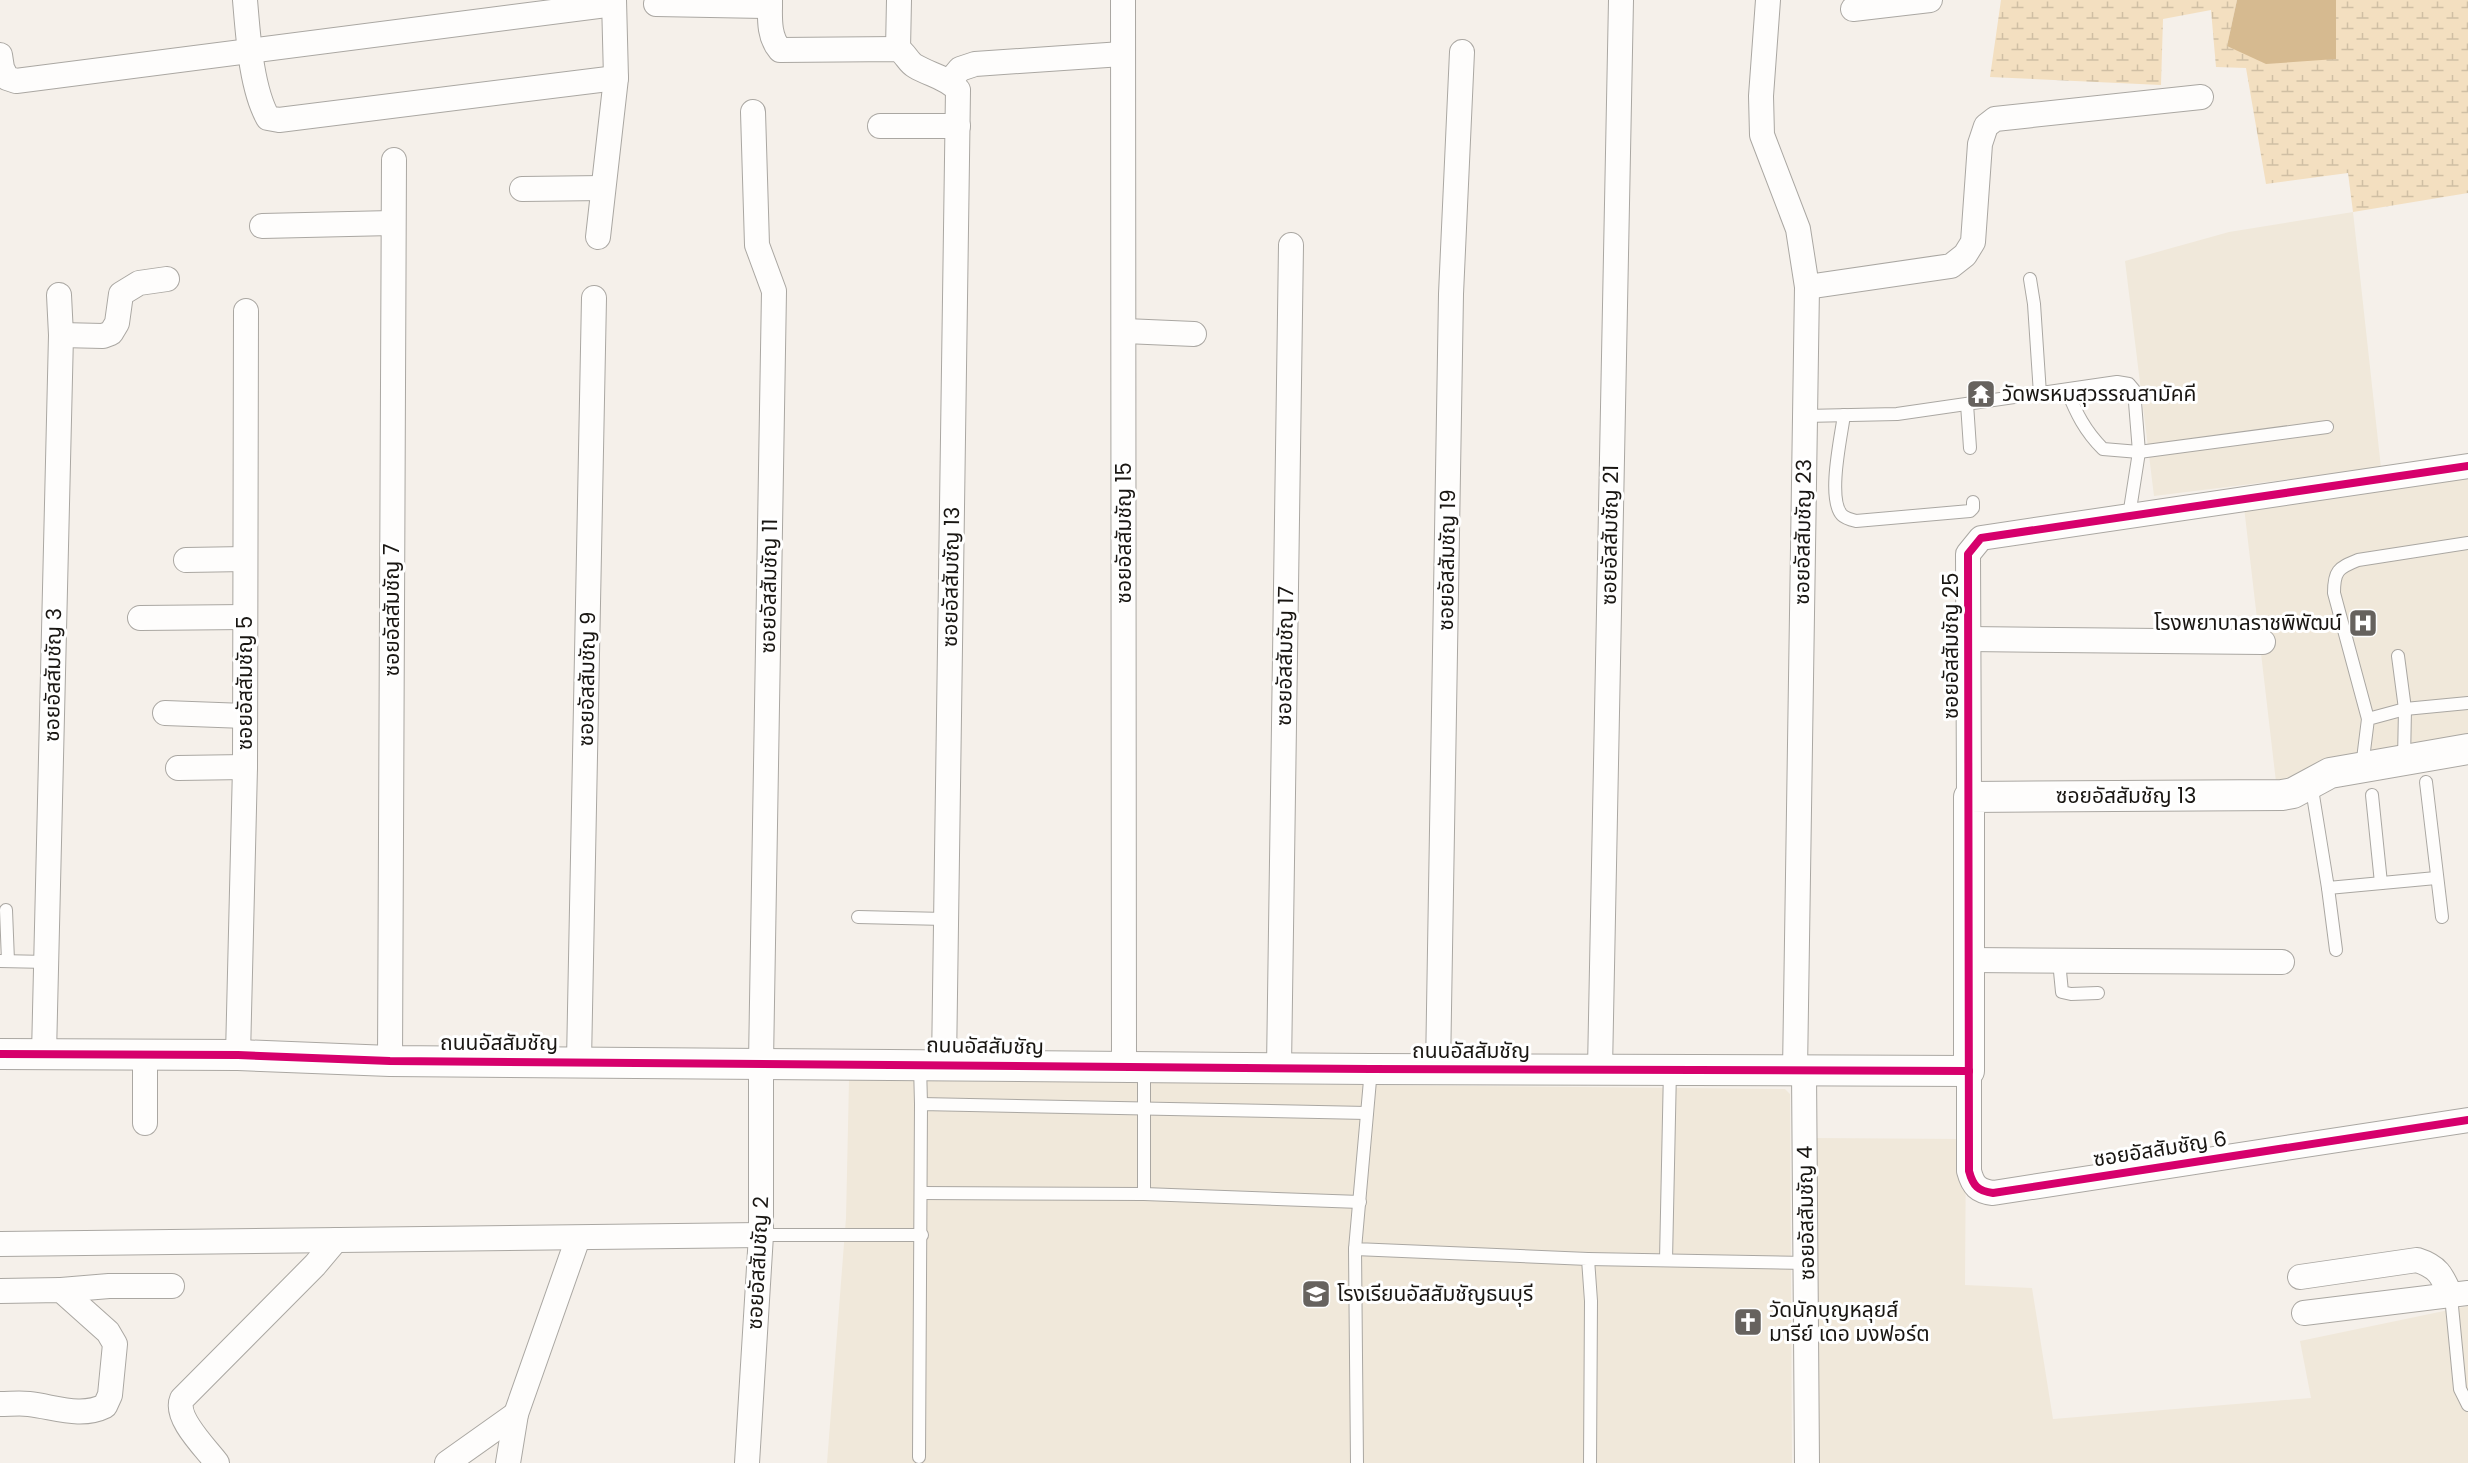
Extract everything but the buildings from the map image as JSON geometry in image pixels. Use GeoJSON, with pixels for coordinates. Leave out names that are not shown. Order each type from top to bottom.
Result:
{"type":"FeatureCollection","features":[{"type":"Feature","properties":{"kind":"street"},"geometry":{"type":"LineString","coordinates":[[245,0],[250,50],[262,108],[268,118],[279,120],[615,78]]}},
{"type":"Feature","properties":{"kind":"street"},"geometry":{"type":"LineString","coordinates":[[898,49],[899,0]]}},
{"type":"Feature","properties":{"kind":"street","name":"ซอยอัสสัมชัญ 15"},"geometry":{"type":"LineString","coordinates":[[1123,0],[1134,1066]]}},
{"type":"Feature","properties":{"kind":"street","name":"ซอยอัสสัมชัญ 21"},"geometry":{"type":"LineString","coordinates":[[1600,1069],[1621,0]]}},
{"type":"Feature","properties":{"kind":"street","name":"ซอยอัสสัมชัญ 23"},"geometry":{"type":"LineString","coordinates":[[1768,0],[1761,96],[1762,135],[1798,229],[1807,287],[1799,1071]]}},
{"type":"Feature","properties":{"kind":"street"},"geometry":{"type":"LineString","coordinates":[[1852,9],[1930,0]]}},
{"type":"Feature","properties":{"kind":"street"},"geometry":{"type":"LineString","coordinates":[[0,56],[7,78],[16,81],[614,2],[615,78],[598,237]]}},
{"type":"Feature","properties":{"kind":"street"},"geometry":{"type":"LineString","coordinates":[[656,4],[770,3],[771,31],[774,43],[780,50],[898,49],[906,54],[912,65],[954,86],[960,69],[975,64],[1122,54]]}},
{"type":"Feature","properties":{"kind":"street","name":"ซอยอัสสัมชัญ 19"},"geometry":{"type":"LineString","coordinates":[[1438,1069],[1451,306],[1462,52]]}},
{"type":"Feature","properties":{"kind":"street","name":"ซอยอัสสัมชัญ 13"},"geometry":{"type":"LineString","coordinates":[[932,1064],[945,918],[958,126],[954,86]]}},
{"type":"Feature","properties":{"kind":"street"},"geometry":{"type":"LineString","coordinates":[[1807,287],[1951,266],[1965,255],[1973,242],[1980,144],[1986,126],[1995,119],[2201,97]]}},
{"type":"Feature","properties":{"kind":"street","name":"ซอยอัสสัมชัญ 11"},"geometry":{"type":"LineString","coordinates":[[753,112],[757,244],[774,291],[761,1062]]}},
{"type":"Feature","properties":{"kind":"street"},"geometry":{"type":"LineString","coordinates":[[880,126],[958,126]]}},
{"type":"Feature","properties":{"kind":"street","name":"ซอยอัสสัมชัญ 7"},"geometry":{"type":"LineString","coordinates":[[390,1061],[394,160]]}},
{"type":"Feature","properties":{"kind":"street"},"geometry":{"type":"LineString","coordinates":[[522,189],[603,188]]}},
{"type":"Feature","properties":{"kind":"street"},"geometry":{"type":"LineString","coordinates":[[262,226],[392,223]]}},
{"type":"Feature","properties":{"kind":"street","name":"ซอยอัสสัมชัญ 17"},"geometry":{"type":"LineString","coordinates":[[1279,1067],[1291,245]]}},
{"type":"Feature","properties":{"kind":"street"},"geometry":{"type":"LineString","coordinates":[[61,335],[103,336],[111,333],[117,323],[121,294],[139,283],[167,279]]}},
{"type":"Feature","properties":{"kind":"street","name":"ซอยอัสสัมชัญ 3"},"geometry":{"type":"LineString","coordinates":[[44,1054],[61,335],[59,295]]}},
{"type":"Feature","properties":{"kind":"street","name":"ซอยอัสสัมชัญ 9"},"geometry":{"type":"LineString","coordinates":[[579,1061],[594,298]]}},
{"type":"Feature","properties":{"kind":"street","name":"ซอยอัสสัมชัญ 5"},"geometry":{"type":"LineString","coordinates":[[238,1055],[245,767],[246,311]]}},
{"type":"Feature","properties":{"kind":"street"},"geometry":{"type":"LineString","coordinates":[[1125,331],[1194,334]]}},
{"type":"Feature","properties":{"kind":"street","name":"ซอยอัสสัมชัญ 25"},"geometry":{"type":"LineString","coordinates":[[1969,1071],[1968,554],[1981,538],[2468,466]]}},
{"type":"Feature","properties":{"kind":"street"},"geometry":{"type":"LineString","coordinates":[[186,560],[245,559]]}},
{"type":"Feature","properties":{"kind":"street"},"geometry":{"type":"LineString","coordinates":[[140,618],[245,617]]}},
{"type":"Feature","properties":{"kind":"street"},"geometry":{"type":"LineString","coordinates":[[1969,639],[2263,642]]}},
{"type":"Feature","properties":{"kind":"street"},"geometry":{"type":"LineString","coordinates":[[165,713],[245,716]]}},
{"type":"Feature","properties":{"kind":"street"},"geometry":{"type":"LineString","coordinates":[[2310,782],[2330,773],[2468,749]]}},
{"type":"Feature","properties":{"kind":"street"},"geometry":{"type":"LineString","coordinates":[[178,768],[245,767]]}},
{"type":"Feature","properties":{"kind":"street","name":"ซอยอัสสัมชัญ 13"},"geometry":{"type":"LineString","coordinates":[[1969,797],[2282,795],[2293,793],[2310,782]]}},
{"type":"Feature","properties":{"kind":"street"},"geometry":{"type":"LineString","coordinates":[[1969,960],[2282,962]]}},
{"type":"Feature","properties":{"kind":"street","name":"ถนนอัสสัมชัญ"},"geometry":{"type":"LineString","coordinates":[[0,1054],[238,1055],[390,1061],[1969,1071]]}},
{"type":"Feature","properties":{"kind":"street"},"geometry":{"type":"LineString","coordinates":[[145,1055],[145,1123]]}},
{"type":"Feature","properties":{"kind":"street","name":"ซอยอัสสัมชัญ 2"},"geometry":{"type":"LineString","coordinates":[[747,1463],[761,1235],[761,1062]]}},
{"type":"Feature","properties":{"kind":"street","name":"ซอยอัสสัมชัญ 4"},"geometry":{"type":"LineString","coordinates":[[1799,1071],[1807,1263],[1807,1463]]}},
{"type":"Feature","properties":{"kind":"street","name":"ซอยอัสสัมชัญ 6"},"geometry":{"type":"LineString","coordinates":[[1969,1071],[1969,1171],[1972,1183],[1981,1191],[1993,1193],[2468,1120]]}},
{"type":"Feature","properties":{"kind":"street"},"geometry":{"type":"LineString","coordinates":[[0,1244],[761,1235]]}},
{"type":"Feature","properties":{"kind":"street"},"geometry":{"type":"LineString","coordinates":[[508,1463],[516,1414],[578,1238]]}},
{"type":"Feature","properties":{"kind":"street"},"geometry":{"type":"LineString","coordinates":[[217,1463],[184,1419],[179,1406],[182,1399],[315,1265],[336,1240]]}},
{"type":"Feature","properties":{"kind":"street"},"geometry":{"type":"LineString","coordinates":[[2300,1277],[2417,1260],[2431,1265],[2459,1295]]}},
{"type":"Feature","properties":{"kind":"street"},"geometry":{"type":"LineString","coordinates":[[0,1290],[172,1286]]}},
{"type":"Feature","properties":{"kind":"street"},"geometry":{"type":"LineString","coordinates":[[0,1404],[28,1404],[82,1412],[95,1411],[105,1406],[110,1395],[115,1344],[108,1332],[61,1290]]}},
{"type":"Feature","properties":{"kind":"street"},"geometry":{"type":"LineString","coordinates":[[2304,1313],[2459,1295]]}},
{"type":"Feature","properties":{"kind":"street"},"geometry":{"type":"LineString","coordinates":[[447,1463],[516,1414]]}},
{"type":"Feature","properties":{"kind":"lane"},"geometry":{"type":"LineString","coordinates":[[2030,279],[2034,304],[2040,394]]}},
{"type":"Feature","properties":{"kind":"lane"},"geometry":{"type":"LineString","coordinates":[[1805,416],[1897,414],[2116,382],[2128,384],[2134,390],[2139,452],[2129,516]]}},
{"type":"Feature","properties":{"kind":"lane"},"geometry":{"type":"LineString","coordinates":[[2067,390],[2080,421],[2103,449],[2139,452],[2327,427]]}},
{"type":"Feature","properties":{"kind":"lane"},"geometry":{"type":"LineString","coordinates":[[1967,404],[1970,448]]}},
{"type":"Feature","properties":{"kind":"lane"},"geometry":{"type":"LineString","coordinates":[[1844,416],[1835,490],[1838,506],[1843,516],[1856,521],[1970,511],[1973,508],[1973,502]]}},
{"type":"Feature","properties":{"kind":"lane"},"geometry":{"type":"LineString","coordinates":[[2362,767],[2368,719],[2334,593],[2334,577],[2342,566],[2358,560],[2468,543]]}},
{"type":"Feature","properties":{"kind":"lane"},"geometry":{"type":"LineString","coordinates":[[2398,656],[2405,709],[2404,759]]}},
{"type":"Feature","properties":{"kind":"lane"},"geometry":{"type":"LineString","coordinates":[[2368,719],[2405,709],[2468,703]]}},
{"type":"Feature","properties":{"kind":"lane"},"geometry":{"type":"LineString","coordinates":[[2310,782],[2336,950]]}},
{"type":"Feature","properties":{"kind":"lane"},"geometry":{"type":"LineString","coordinates":[[2426,782],[2442,917]]}},
{"type":"Feature","properties":{"kind":"lane"},"geometry":{"type":"LineString","coordinates":[[2372,795],[2381,883]]}},
{"type":"Feature","properties":{"kind":"lane"},"geometry":{"type":"LineString","coordinates":[[2328,888],[2436,878]]}},
{"type":"Feature","properties":{"kind":"lane"},"geometry":{"type":"LineString","coordinates":[[6,910],[4,961],[47,962]]}},
{"type":"Feature","properties":{"kind":"lane"},"geometry":{"type":"LineString","coordinates":[[858,917],[945,918]]}},
{"type":"Feature","properties":{"kind":"lane"},"geometry":{"type":"LineString","coordinates":[[2059,961],[2062,992],[2098,993]]}},
{"type":"Feature","properties":{"kind":"lane"},"geometry":{"type":"LineString","coordinates":[[919,1456],[921,1104],[932,1064]]}},
{"type":"Feature","properties":{"kind":"lane"},"geometry":{"type":"LineString","coordinates":[[1134,1066],[1144,1110],[1144,1194]]}},
{"type":"Feature","properties":{"kind":"lane"},"geometry":{"type":"LineString","coordinates":[[1357,1463],[1355,1249],[1371,1069]]}},
{"type":"Feature","properties":{"kind":"lane"},"geometry":{"type":"LineString","coordinates":[[1666,1260],[1670,1069]]}},
{"type":"Feature","properties":{"kind":"lane"},"geometry":{"type":"LineString","coordinates":[[921,1104],[1367,1113]]}},
{"type":"Feature","properties":{"kind":"lane"},"geometry":{"type":"LineString","coordinates":[[922,1193],[1144,1194],[1360,1202]]}},
{"type":"Feature","properties":{"kind":"lane"},"geometry":{"type":"LineString","coordinates":[[761,1235],[922,1235]]}},
{"type":"Feature","properties":{"kind":"lane"},"geometry":{"type":"LineString","coordinates":[[1355,1249],[1588,1259],[1807,1263]]}},
{"type":"Feature","properties":{"kind":"lane"},"geometry":{"type":"LineString","coordinates":[[1588,1259],[1591,1301],[1590,1463]]}},
{"type":"Feature","properties":{"kind":"lane"},"geometry":{"type":"LineString","coordinates":[[2459,1295],[2460,1389],[2468,1405]]}},
{"type":"Feature","properties":{"kind":"shaded area"},"geometry":{"type":"Polygon","coordinates":[[[2237,0],[2336,0],[2336,59],[2266,64],[2227,46],[2237,0]]]}},
{"type":"Feature","properties":{"kind":"shaded area"},"geometry":{"type":"Polygon","coordinates":[[[2353,212],[2381,468],[2154,496],[2125,261],[2229,232],[2353,212]]]}},
{"type":"Feature","properties":{"kind":"shaded area","name":"โรงพยาบาลราชพิพัฒน์"},"geometry":{"type":"Polygon","coordinates":[[[2468,476],[2468,739],[2324,763],[2276,782],[2244,507],[2468,476]]]}},
{"type":"Feature","properties":{"kind":"shaded area","name":"โรงเรียนอัสสัมชัญธนบุรี"},"geometry":{"type":"Polygon","coordinates":[[[849,1080],[1785,1089],[1790,1094],[1792,1463],[827,1463],[846,1218],[849,1080]]]}},
{"type":"Feature","properties":{"kind":"shaded area"},"geometry":{"type":"Polygon","coordinates":[[[1814,1138],[1966,1139],[1965,1285],[2032,1288],[2053,1419],[2311,1398],[2300,1341],[2468,1306],[2468,1463],[1816,1463],[1814,1138]]]}},
{"type":"Feature","properties":{"kind":"green space"},"geometry":{"type":"Polygon","coordinates":[[[2001,0],[2237,0],[2227,46],[2336,58],[2336,0],[2468,0],[2468,193],[2353,212],[2348,173],[2266,184],[2246,68],[2216,67],[2211,10],[2163,19],[2161,85],[1990,77],[2001,0]]]}},
{"type":"Feature","properties":{"kind":"cycle path"},"geometry":{"type":"LineString","coordinates":[[2468,466],[1981,538],[1968,554],[1969,1171],[1977,1187],[1993,1193],[2468,1120]]}},
{"type":"Feature","properties":{"kind":"cycle path"},"geometry":{"type":"LineString","coordinates":[[0,1054],[238,1055],[390,1061],[1969,1071]]}},
{"type":"Feature","properties":{"kind":"place","name":"วัดพรหมสุวรรณสามัคคี"},"geometry":{"type":"Point","coordinates":[1981,394]}},
{"type":"Feature","properties":{"kind":"place","name":"โรงพยาบาลราชพิพัฒน์"},"geometry":{"type":"Point","coordinates":[2363,623]}},
{"type":"Feature","properties":{"kind":"place","name":"โรงเรียนอัสสัมชัญธนบุรี"},"geometry":{"type":"Point","coordinates":[1316,1294]}},
{"type":"Feature","properties":{"kind":"place","name":"วัดนักบุญหลุยส์ มารีย์ เดอ มงฟอร์ต"},"geometry":{"type":"Point","coordinates":[1748,1322]}}]}
